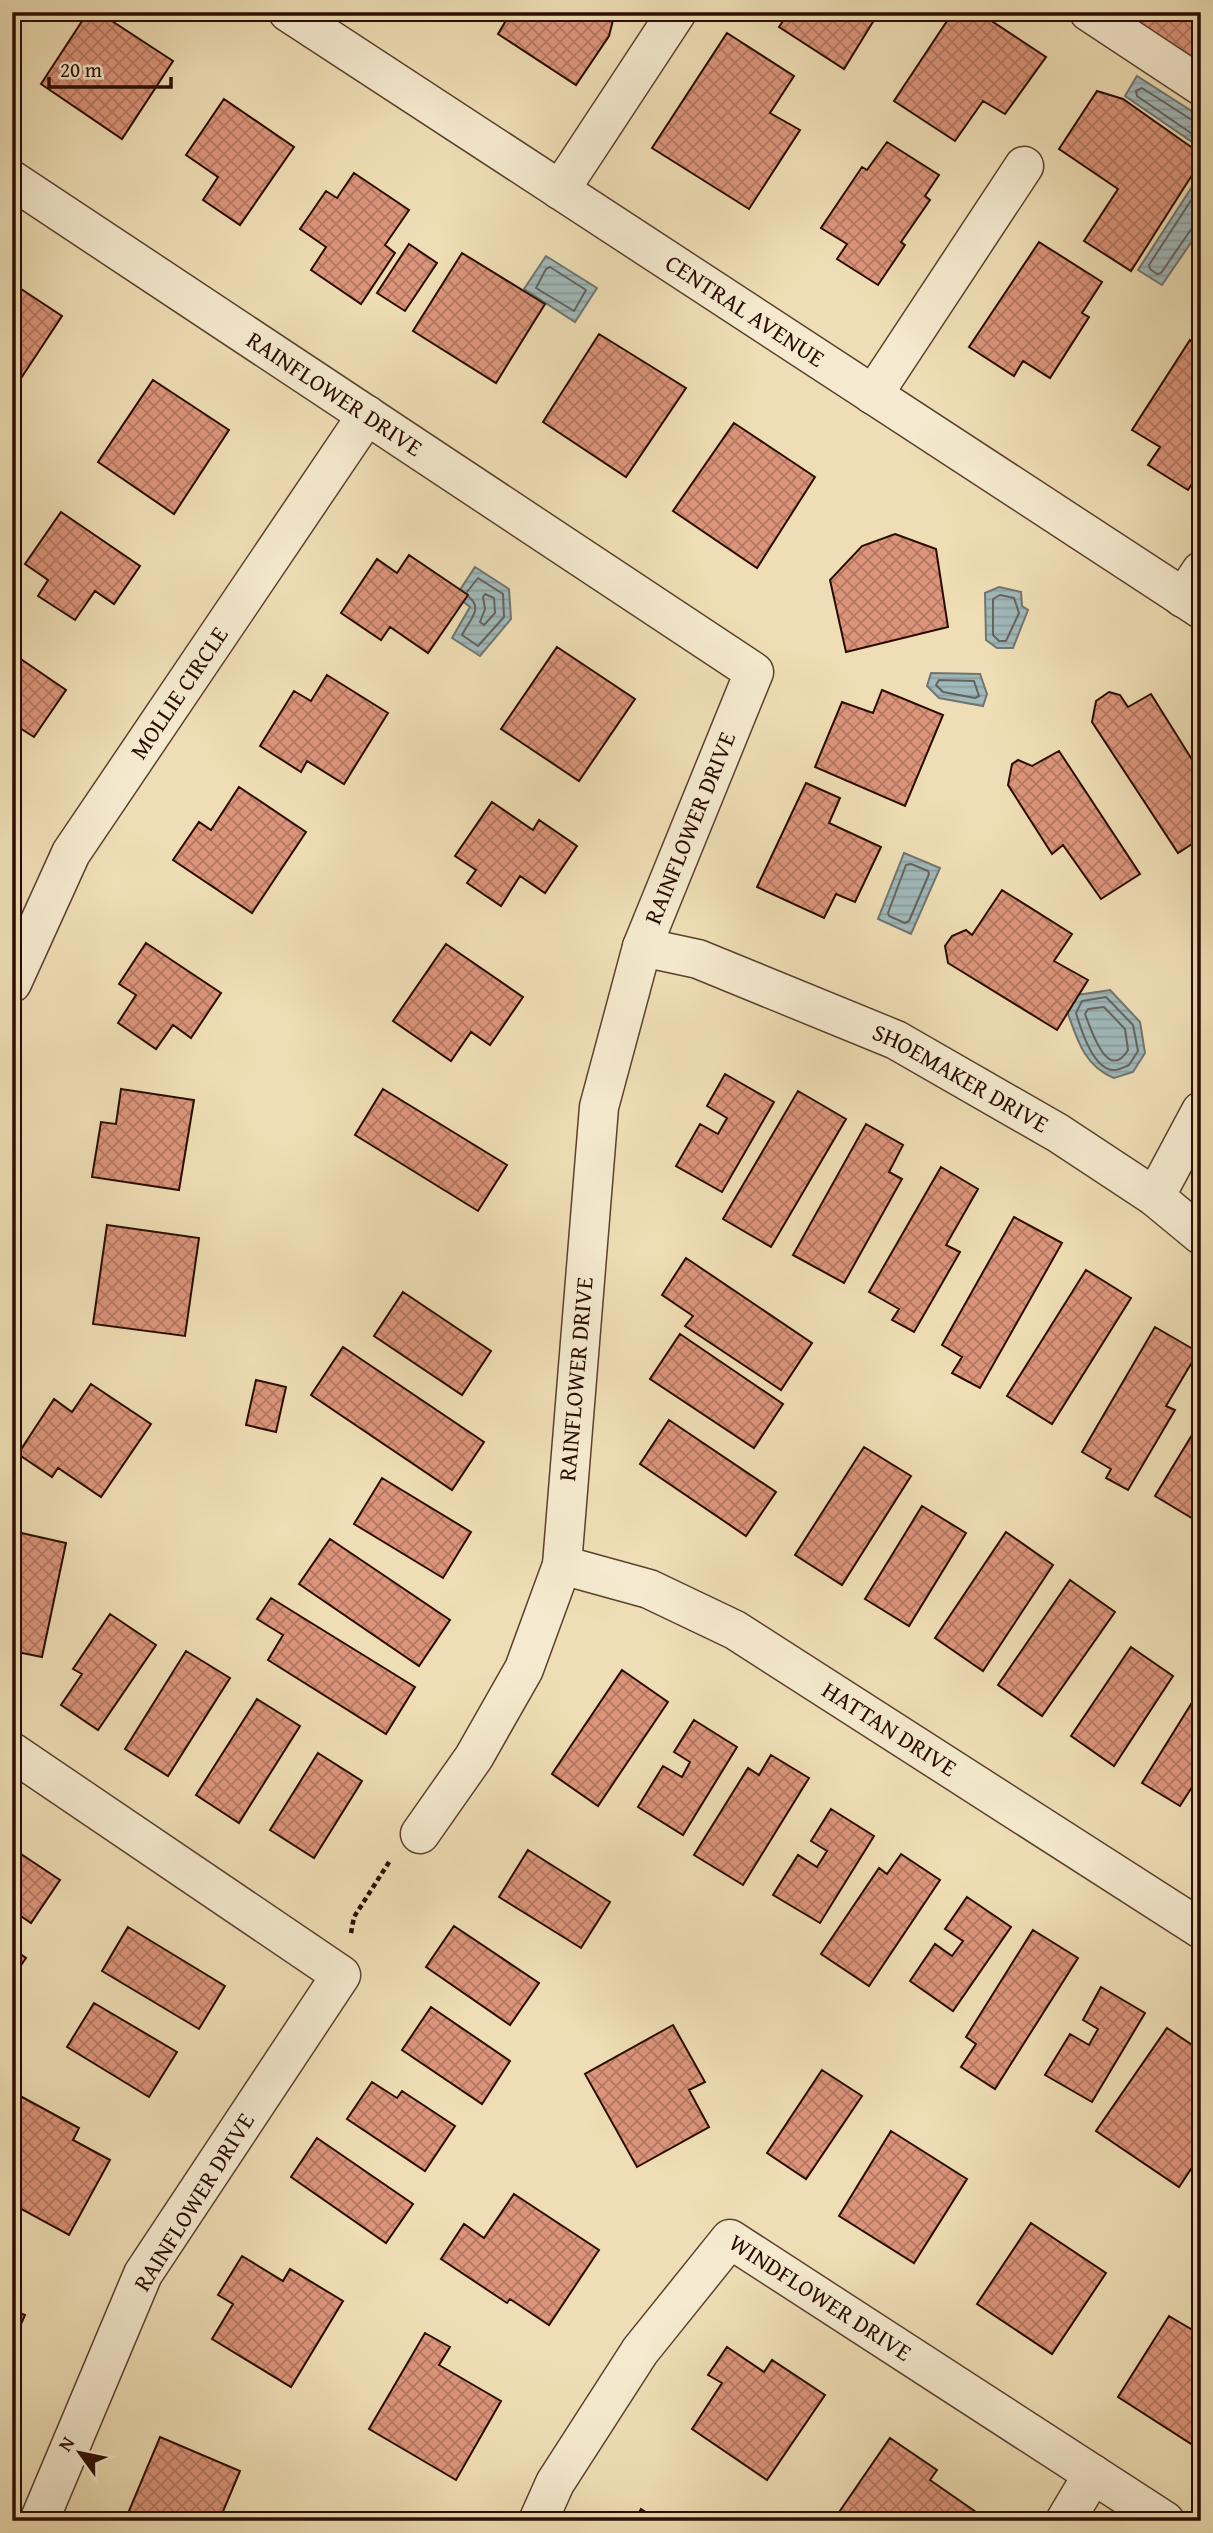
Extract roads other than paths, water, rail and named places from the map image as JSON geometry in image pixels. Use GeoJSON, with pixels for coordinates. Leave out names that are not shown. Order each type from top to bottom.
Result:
{"type":"FeatureCollection","features":[{"type":"Feature","properties":{"kind":"street","name":"CENTRAL AVENUE"},"geometry":{"type":"LineString","coordinates":[[288,12],[873,395],[1195,593]]}},
{"type":"Feature","properties":{"kind":"street"},"geometry":{"type":"LineString","coordinates":[[560,190],[677,12]]}},
{"type":"Feature","properties":{"kind":"street"},"geometry":{"type":"LineString","coordinates":[[1089,12],[1201,86]]}},
{"type":"Feature","properties":{"kind":"street"},"geometry":{"type":"LineString","coordinates":[[873,395],[1024,166]]}},
{"type":"Feature","properties":{"kind":"street","name":"RAINFLOWER DRIVE"},"geometry":{"type":"LineString","coordinates":[[12,180],[754,672],[642,947],[599,1107],[562,1565],[524,1669],[474,1756],[420,1834]]}},
{"type":"Feature","properties":{"kind":"street","name":"MOLLIE CIRCLE"},"geometry":{"type":"LineString","coordinates":[[12,983],[71,853],[367,415]]}},
{"type":"Feature","properties":{"kind":"street","name":"SHOEMAKER DRIVE"},"geometry":{"type":"LineString","coordinates":[[642,947],[698,960],[896,1040],[1058,1133],[1156,1197],[1201,1236]]}},
{"type":"Feature","properties":{"kind":"street"},"geometry":{"type":"LineString","coordinates":[[1156,1197],[1201,1111]]}},
{"type":"Feature","properties":{"kind":"street","name":"HATTAN DRIVE"},"geometry":{"type":"LineString","coordinates":[[562,1565],[649,1588],[735,1630],[1201,1929]]}},
{"type":"Feature","properties":{"kind":"street","name":"RAINFLOWER DRIVE"},"geometry":{"type":"LineString","coordinates":[[12,1752],[341,1975],[143,2274],[39,2521]]}},
{"type":"Feature","properties":{"kind":"street","name":"WINDFLOWER DRIVE"},"geometry":{"type":"LineString","coordinates":[[538,2521],[555,2483],[640,2351],[730,2239],[1093,2474]]}},
{"type":"Feature","properties":{"kind":"street"},"geometry":{"type":"LineString","coordinates":[[1065,2521],[1093,2474],[1165,2521]]}},
{"type":"Feature","properties":{"kind":"water"},"geometry":{"type":"Polygon","coordinates":[[[1137,76],[1201,117],[1201,148],[1125,96],[1137,76]]]}},
{"type":"Feature","properties":{"kind":"water"},"geometry":{"type":"Polygon","coordinates":[[[1201,173],[1201,228],[1162,285],[1138,270],[1201,173]]]}},
{"type":"Feature","properties":{"kind":"water"},"geometry":{"type":"Polygon","coordinates":[[[546,256],[597,288],[575,322],[524,289],[546,256]]]}},
{"type":"Feature","properties":{"kind":"water"},"geometry":{"type":"Polygon","coordinates":[[[475,567],[509,589],[511,619],[480,656],[452,638],[470,607],[456,596],[475,567]]]}},
{"type":"Feature","properties":{"kind":"water"},"geometry":{"type":"Polygon","coordinates":[[[999,587],[1021,592],[1022,606],[1028,610],[1013,648],[997,648],[986,640],[985,593],[999,587]]]}},
{"type":"Feature","properties":{"kind":"water"},"geometry":{"type":"Polygon","coordinates":[[[931,673],[980,674],[987,694],[983,706],[939,698],[927,686],[931,673]]]}},
{"type":"Feature","properties":{"kind":"water"},"geometry":{"type":"Polygon","coordinates":[[[904,853],[940,868],[911,934],[878,919],[904,853]]]}},
{"type":"Feature","properties":{"kind":"water"},"geometry":{"type":"Polygon","coordinates":[[[1110,990],[1140,1022],[1145,1053],[1133,1072],[1114,1078],[1089,1059],[1078,1041],[1067,1011],[1077,995],[1110,990]]]}}]}
